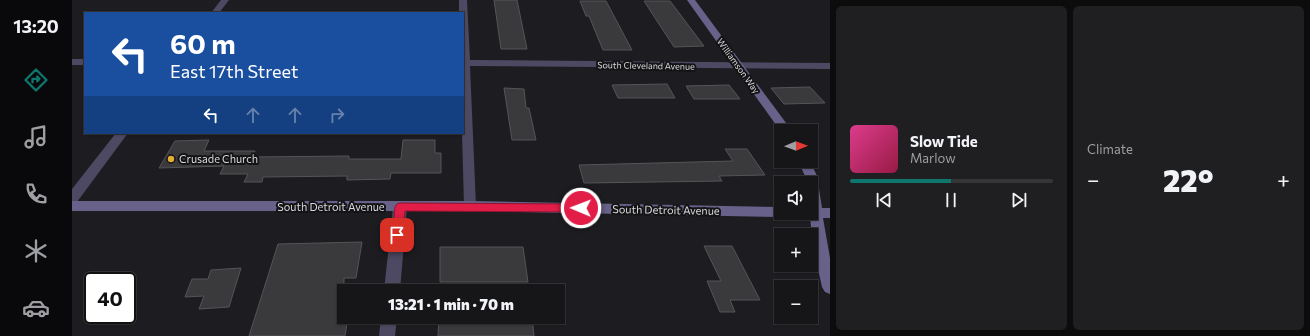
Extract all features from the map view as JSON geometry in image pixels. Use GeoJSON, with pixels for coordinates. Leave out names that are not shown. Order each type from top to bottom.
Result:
{"type":"FeatureCollection","features":[{"type":"Feature","properties":{"kind":"street"},"geometry":{"type":"LineString","coordinates":[[216,12],[225,0]]}},
{"type":"Feature","properties":{"kind":"street"},"geometry":{"type":"LineString","coordinates":[[463,0],[463,12]]}},
{"type":"Feature","properties":{"kind":"street","name":"Williamson Way"},"geometry":{"type":"LineString","coordinates":[[691,0],[738,67],[781,124]]}},
{"type":"Feature","properties":{"kind":"street"},"geometry":{"type":"LineString","coordinates":[[72,62],[84,62]]}},
{"type":"Feature","properties":{"kind":"street"},"geometry":{"type":"LineString","coordinates":[[464,64],[470,206]]}},
{"type":"Feature","properties":{"kind":"street","name":"South Cleveland Avenue"},"geometry":{"type":"LineString","coordinates":[[464,64],[738,67],[830,66]]}},
{"type":"Feature","properties":{"kind":"street"},"geometry":{"type":"LineString","coordinates":[[72,198],[121,134]]}},
{"type":"Feature","properties":{"kind":"street"},"geometry":{"type":"LineString","coordinates":[[807,168],[811,176],[819,213],[821,251],[830,288]]}},
{"type":"Feature","properties":{"kind":"street","name":"South Detroit Avenue"},"geometry":{"type":"LineString","coordinates":[[72,206],[470,206],[774,212]]}},
{"type":"Feature","properties":{"kind":"street"},"geometry":{"type":"LineString","coordinates":[[393,284],[400,207]]}},
{"type":"Feature","properties":{"kind":"street"},"geometry":{"type":"LineString","coordinates":[[387,336],[388,324]]}},
{"type":"Feature","properties":{"kind":"building"},"geometry":{"type":"Polygon","coordinates":[[[494,0],[517,0],[527,49],[501,49],[494,0]]]}},
{"type":"Feature","properties":{"kind":"building"},"geometry":{"type":"Polygon","coordinates":[[[580,1],[606,1],[632,50],[603,50],[589,16],[586,16],[580,1]]]}},
{"type":"Feature","properties":{"kind":"building"},"geometry":{"type":"Polygon","coordinates":[[[644,1],[670,1],[704,46],[674,47],[644,1]]]}},
{"type":"Feature","properties":{"kind":"building"},"geometry":{"type":"Polygon","coordinates":[[[667,84],[675,98],[618,98],[612,85],[667,84]]]}},
{"type":"Feature","properties":{"kind":"building"},"geometry":{"type":"Polygon","coordinates":[[[729,85],[740,99],[694,99],[686,86],[729,85]]]}},
{"type":"Feature","properties":{"kind":"building"},"geometry":{"type":"Polygon","coordinates":[[[810,87],[825,103],[784,104],[771,88],[810,87]]]}},
{"type":"Feature","properties":{"kind":"building"},"geometry":{"type":"Polygon","coordinates":[[[504,88],[524,89],[526,108],[529,108],[536,140],[512,140],[504,88]]]}},
{"type":"Feature","properties":{"kind":"building"},"geometry":{"type":"Polygon","coordinates":[[[209,140],[204,151],[255,151],[252,157],[349,156],[349,159],[401,159],[403,140],[435,140],[435,153],[441,153],[441,173],[391,173],[390,179],[347,180],[347,176],[263,177],[262,182],[244,182],[248,174],[220,174],[224,166],[159,168],[175,141],[209,140]]]}},
{"type":"Feature","properties":{"kind":"building"},"geometry":{"type":"Polygon","coordinates":[[[725,149],[747,149],[765,175],[719,176],[722,181],[584,183],[579,165],[733,161],[725,149]]]}},
{"type":"Feature","properties":{"kind":"building"},"geometry":{"type":"Polygon","coordinates":[[[362,242],[356,278],[344,278],[344,284],[337,284],[337,324],[347,324],[345,336],[249,336],[278,244],[362,242]]]}},
{"type":"Feature","properties":{"kind":"building"},"geometry":{"type":"Polygon","coordinates":[[[704,246],[732,246],[760,300],[730,300],[735,312],[720,312],[707,281],[721,281],[704,246]]]}},
{"type":"Feature","properties":{"kind":"building"},"geometry":{"type":"Polygon","coordinates":[[[440,247],[523,247],[528,282],[440,282],[440,247]]]}},
{"type":"Feature","properties":{"kind":"building"},"geometry":{"type":"Polygon","coordinates":[[[241,268],[229,307],[199,309],[204,296],[185,297],[192,279],[208,279],[211,270],[241,268]]]}},
{"type":"Feature","properties":{"kind":"building"},"geometry":{"type":"Polygon","coordinates":[[[439,324],[533,324],[534,336],[438,336],[439,324]]]}},
{"type":"Feature","properties":{"kind":"place","name":"Crusade Church"},"geometry":{"type":"Point","coordinates":[171,159]}},
{"type":"Feature","properties":{"kind":"route"},"geometry":{"type":"LineString","coordinates":[[397,235],[400,207],[470,206],[581,208]]}}]}
